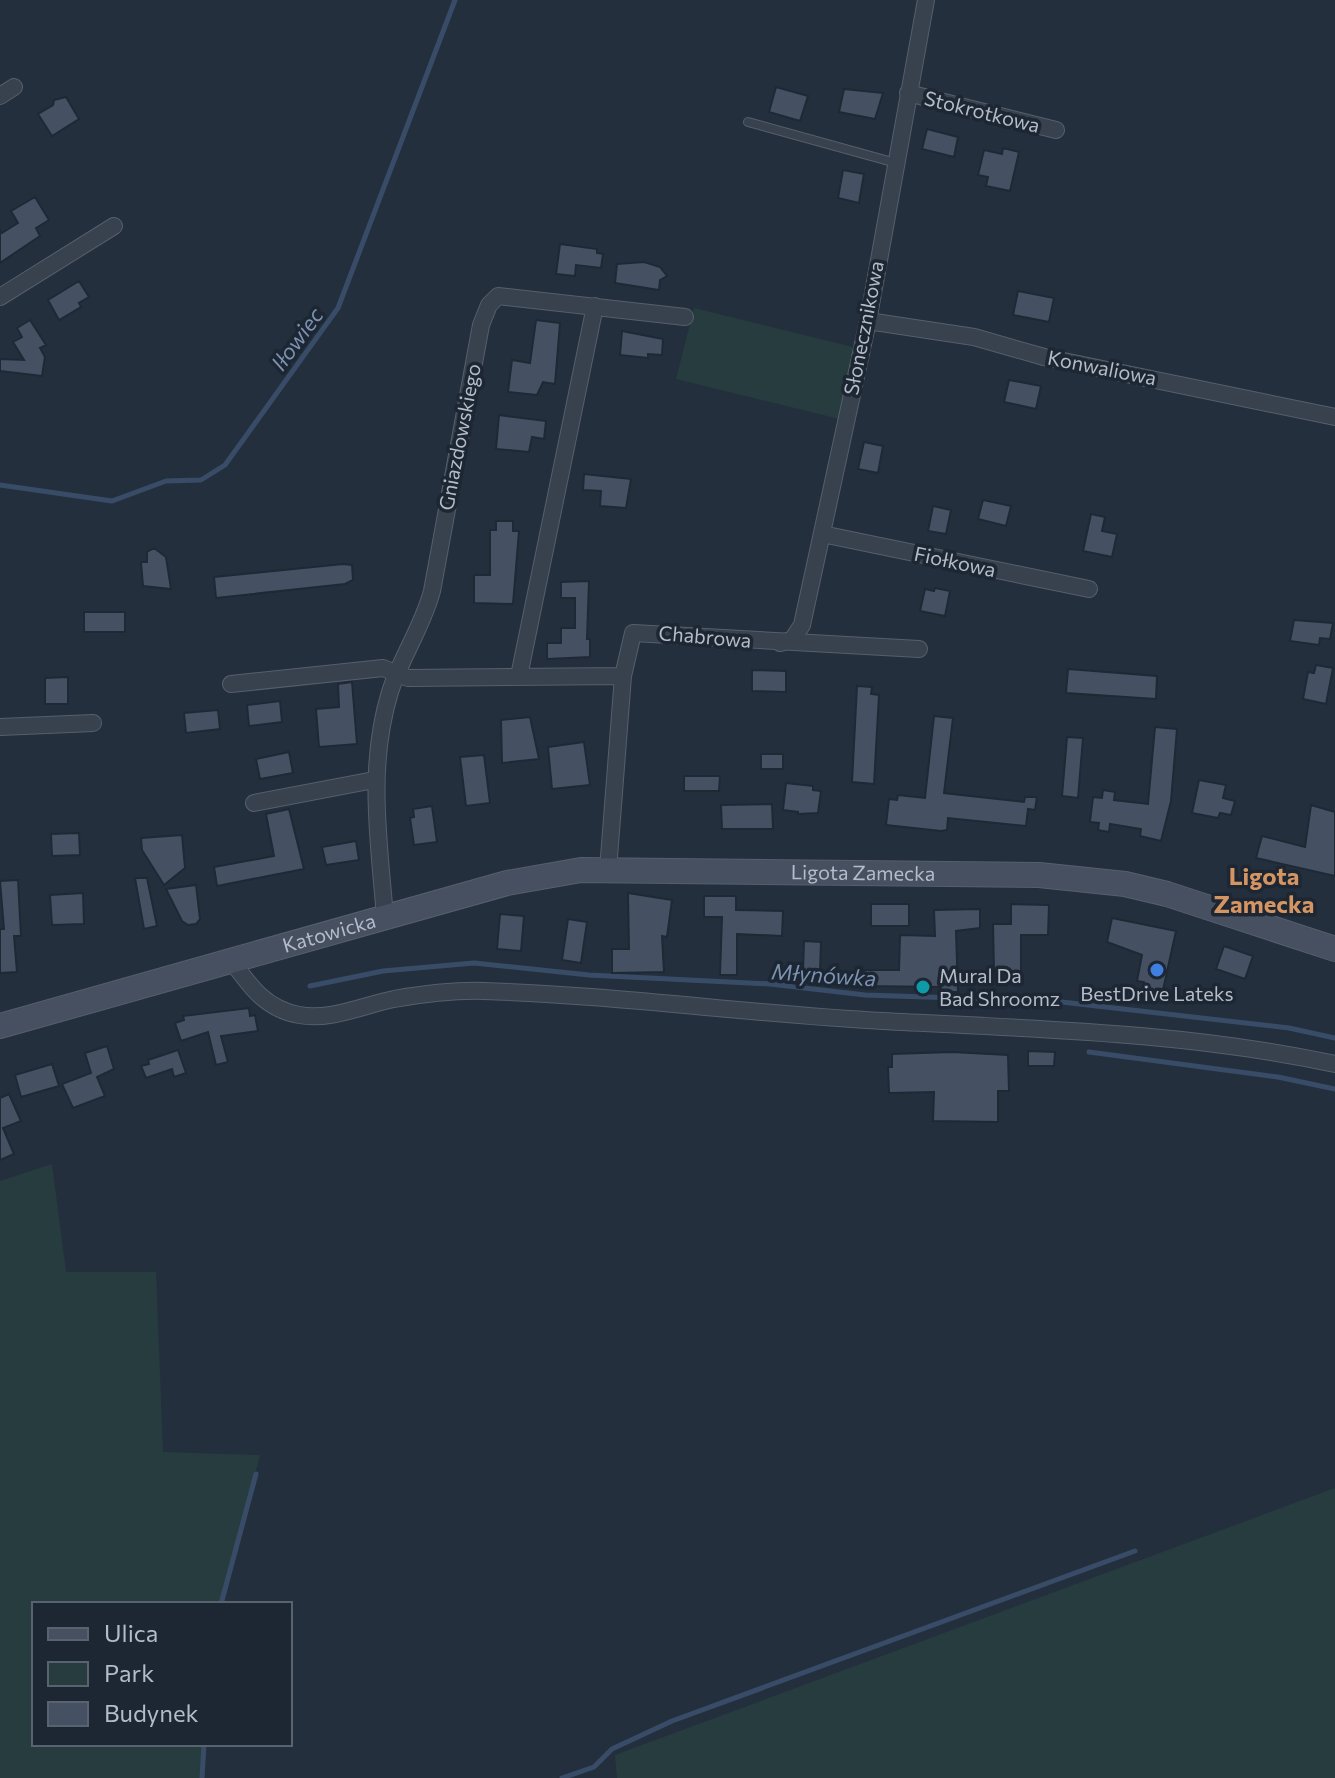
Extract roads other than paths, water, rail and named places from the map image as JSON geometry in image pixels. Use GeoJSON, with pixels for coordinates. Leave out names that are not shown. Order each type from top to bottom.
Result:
{"type":"FeatureCollection","features":[{"type":"Feature","properties":{"kind":"main road","name":"Ligota Zamecka"},"geometry":{"type":"LineString","coordinates":[[385,917],[543,875],[608,870],[1086,879],[1167,894],[1335,949]]}},
{"type":"Feature","properties":{"kind":"main road","name":"Katowicka"},"geometry":{"type":"LineString","coordinates":[[0,1026],[385,917]]}},
{"type":"Feature","properties":{"kind":"street","name":"Słonecznikowa"},"geometry":{"type":"LineString","coordinates":[[780,643],[792,640],[802,625],[868,321],[926,0]]}},
{"type":"Feature","properties":{"kind":"street","name":"Stokrotkowa"},"geometry":{"type":"LineString","coordinates":[[908,93],[1056,130]]}},
{"type":"Feature","properties":{"kind":"street"},"geometry":{"type":"LineString","coordinates":[[0,297],[114,226]]}},
{"type":"Feature","properties":{"kind":"street","name":"Gniazdowskiego"},"geometry":{"type":"LineString","coordinates":[[398,673],[424,621],[432,591],[481,325],[489,305],[498,296],[685,317]]}},
{"type":"Feature","properties":{"kind":"street"},"geometry":{"type":"LineString","coordinates":[[519,676],[595,306]]}},
{"type":"Feature","properties":{"kind":"street","name":"Konwaliowa"},"geometry":{"type":"LineString","coordinates":[[868,321],[974,337],[1044,357],[1335,417]]}},
{"type":"Feature","properties":{"kind":"street","name":"Fiołkowa"},"geometry":{"type":"LineString","coordinates":[[822,534],[1089,589]]}},
{"type":"Feature","properties":{"kind":"street","name":"Chabrowa"},"geometry":{"type":"LineString","coordinates":[[608,870],[623,676],[631,638],[641,631],[780,643],[919,649]]}},
{"type":"Feature","properties":{"kind":"street"},"geometry":{"type":"LineString","coordinates":[[231,684],[383,668],[408,678],[623,676]]}},
{"type":"Feature","properties":{"kind":"street","name":"Katowicka"},"geometry":{"type":"LineString","coordinates":[[385,917],[374,780],[384,715],[398,673]]}},
{"type":"Feature","properties":{"kind":"street"},"geometry":{"type":"LineString","coordinates":[[0,727],[93,723]]}},
{"type":"Feature","properties":{"kind":"street"},"geometry":{"type":"LineString","coordinates":[[254,803],[374,780]]}},
{"type":"Feature","properties":{"kind":"street"},"geometry":{"type":"LineString","coordinates":[[231,960],[264,1001],[278,1010],[302,1016],[348,1011],[393,999],[482,990],[883,1021],[1056,1027],[1196,1042],[1335,1064]]}},
{"type":"Feature","properties":{"kind":"lane"},"geometry":{"type":"LineString","coordinates":[[748,122],[896,163]]}},
{"type":"Feature","properties":{"kind":"waterway","name":"Iłowiec"},"geometry":{"type":"LineString","coordinates":[[0,485],[112,501],[166,481],[201,480],[225,465],[338,308],[455,0]]}},
{"type":"Feature","properties":{"kind":"waterway","name":"Młynówka"},"geometry":{"type":"LineString","coordinates":[[310,986],[383,971],[474,963],[589,975],[770,984],[865,995],[1053,1001],[1289,1028],[1335,1038]]}},
{"type":"Feature","properties":{"kind":"waterway"},"geometry":{"type":"LineString","coordinates":[[1089,1052],[1278,1077],[1335,1089]]}},
{"type":"Feature","properties":{"kind":"waterway"},"geometry":{"type":"LineString","coordinates":[[222,1602],[256,1474]]}},
{"type":"Feature","properties":{"kind":"waterway"},"geometry":{"type":"LineString","coordinates":[[562,1778],[594,1767],[612,1749],[672,1721],[1135,1551]]}},
{"type":"Feature","properties":{"kind":"waterway"},"geometry":{"type":"LineString","coordinates":[[202,1778],[204,1746]]}},
{"type":"Feature","properties":{"kind":"place","name":"BestDrive Lateks"},"geometry":{"type":"Point","coordinates":[1157,970]}},
{"type":"Feature","properties":{"kind":"place","name":"Mural Da Bad Shroomz"},"geometry":{"type":"Point","coordinates":[923,987]}},
{"type":"Feature","properties":{"kind":"district","name":"Ligota Zamecka"},"geometry":{"type":"Point","coordinates":[1264,891]}}]}
